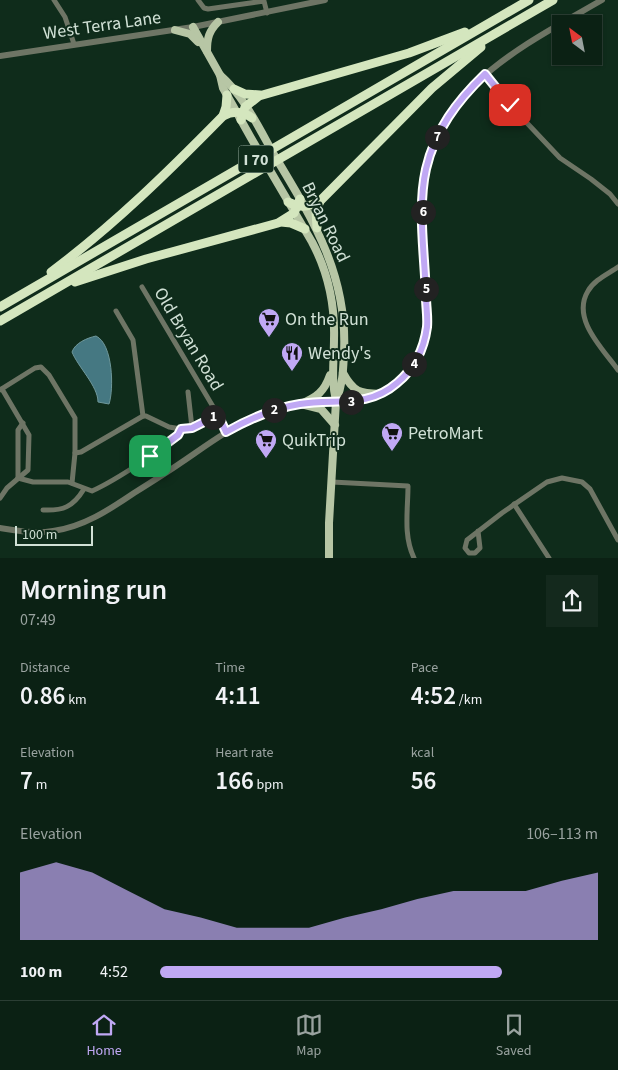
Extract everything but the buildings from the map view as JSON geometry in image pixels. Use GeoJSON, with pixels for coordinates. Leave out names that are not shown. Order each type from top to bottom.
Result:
{"type":"FeatureCollection","features":[{"type":"Feature","properties":{"kind":"highway","name":"I 70"},"geometry":{"type":"LineString","coordinates":[[0,307],[529,0]]}},
{"type":"Feature","properties":{"kind":"highway","name":"I 70"},"geometry":{"type":"LineString","coordinates":[[0,321],[553,0]]}},
{"type":"Feature","properties":{"kind":"highway"},"geometry":{"type":"LineString","coordinates":[[241,113],[251,101],[263,95],[409,53],[497,19]]}},
{"type":"Feature","properties":{"kind":"highway"},"geometry":{"type":"LineString","coordinates":[[288,202],[299,206],[311,206],[320,201],[432,88],[498,32]]}},
{"type":"Feature","properties":{"kind":"highway"},"geometry":{"type":"LineString","coordinates":[[14,299],[88,245],[112,224],[223,116],[231,92],[263,95]]}},
{"type":"Feature","properties":{"kind":"highway"},"geometry":{"type":"LineString","coordinates":[[223,116],[241,113],[252,118]]}},
{"type":"Feature","properties":{"kind":"highway"},"geometry":{"type":"LineString","coordinates":[[317,228],[316,211],[320,201]]}},
{"type":"Feature","properties":{"kind":"highway"},"geometry":{"type":"LineString","coordinates":[[278,223],[299,206]]}},
{"type":"Feature","properties":{"kind":"highway"},"geometry":{"type":"LineString","coordinates":[[58,287],[146,259],[278,223],[291,223],[305,229]]}},
{"type":"Feature","properties":{"kind":"main road"},"geometry":{"type":"LineString","coordinates":[[207,53],[207,37],[218,22]]}},
{"type":"Feature","properties":{"kind":"main road","name":"Bryan Road"},"geometry":{"type":"LineString","coordinates":[[193,27],[220,75],[223,88],[231,92],[251,138],[288,202]]}},
{"type":"Feature","properties":{"kind":"main road"},"geometry":{"type":"LineString","coordinates":[[175,30],[190,34],[207,53]]}},
{"type":"Feature","properties":{"kind":"main road","name":"Bryan Road"},"geometry":{"type":"LineString","coordinates":[[252,118],[288,177],[305,229],[321,258],[329,285],[334,323],[332,385],[336,401],[329,523],[329,558]]}},
{"type":"Feature","properties":{"kind":"main road","name":"Bryan Road"},"geometry":{"type":"LineString","coordinates":[[299,206],[317,228],[334,271],[343,308],[345,336],[343,373],[342,384],[336,401]]}},
{"type":"Feature","properties":{"kind":"main road"},"geometry":{"type":"LineString","coordinates":[[301,404],[312,399],[326,388],[333,368]]}},
{"type":"Feature","properties":{"kind":"main road"},"geometry":{"type":"LineString","coordinates":[[343,373],[349,384],[358,392],[382,394]]}},
{"type":"Feature","properties":{"kind":"main road"},"geometry":{"type":"LineString","coordinates":[[301,404],[321,409],[335,425]]}},
{"type":"Feature","properties":{"kind":"street"},"geometry":{"type":"LineString","coordinates":[[54,0],[65,17],[74,44]]}},
{"type":"Feature","properties":{"kind":"street"},"geometry":{"type":"LineString","coordinates":[[198,0],[204,8],[208,9],[264,1],[267,12]]}},
{"type":"Feature","properties":{"kind":"street","name":"West Terra Lane"},"geometry":{"type":"LineString","coordinates":[[0,56],[193,27],[325,0]]}},
{"type":"Feature","properties":{"kind":"street"},"geometry":{"type":"LineString","coordinates":[[0,528],[21,532],[40,532],[62,529],[82,523],[123,501],[226,432],[262,414],[301,404],[361,400],[382,394],[396,384],[409,371],[419,355],[425,337],[427,321],[423,194],[430,153],[439,132],[464,94],[485,74],[530,42],[602,0]]}},
{"type":"Feature","properties":{"kind":"street"},"geometry":{"type":"LineString","coordinates":[[485,74],[510,105],[560,158],[610,194],[618,204]]}},
{"type":"Feature","properties":{"kind":"street"},"geometry":{"type":"LineString","coordinates":[[618,266],[592,285],[583,306],[586,326],[616,362],[618,370]]}},
{"type":"Feature","properties":{"kind":"street","name":"Old Bryan Road"},"geometry":{"type":"LineString","coordinates":[[142,287],[218,415],[226,432]]}},
{"type":"Feature","properties":{"kind":"street"},"geometry":{"type":"LineString","coordinates":[[116,311],[132,340],[142,416]]}},
{"type":"Feature","properties":{"kind":"street"},"geometry":{"type":"LineString","coordinates":[[0,498],[28,470],[29,435],[1,390],[35,368],[43,368],[49,374],[75,418],[75,453],[72,483]]}},
{"type":"Feature","properties":{"kind":"street"},"geometry":{"type":"LineString","coordinates":[[188,392],[192,428]]}},
{"type":"Feature","properties":{"kind":"street"},"geometry":{"type":"LineString","coordinates":[[75,453],[81,452],[142,416],[146,416],[169,427],[181,429],[192,428],[218,415]]}},
{"type":"Feature","properties":{"kind":"street"},"geometry":{"type":"LineString","coordinates":[[18,478],[18,430],[23,423]]}},
{"type":"Feature","properties":{"kind":"street"},"geometry":{"type":"LineString","coordinates":[[18,478],[33,482],[72,483],[84,489],[95,490],[150,456],[178,435],[181,429]]}},
{"type":"Feature","properties":{"kind":"street"},"geometry":{"type":"LineString","coordinates":[[478,531],[547,482],[554,479],[571,479],[582,482],[590,489],[618,540]]}},
{"type":"Feature","properties":{"kind":"street"},"geometry":{"type":"LineString","coordinates":[[332,482],[408,486],[407,534],[409,548],[414,558]]}},
{"type":"Feature","properties":{"kind":"street"},"geometry":{"type":"LineString","coordinates":[[43,510],[62,509],[76,500],[84,489]]}},
{"type":"Feature","properties":{"kind":"street"},"geometry":{"type":"LineString","coordinates":[[514,504],[549,558]]}},
{"type":"Feature","properties":{"kind":"water"},"geometry":{"type":"Polygon","coordinates":[[[96,336],[106,348],[111,367],[111,397],[109,404],[98,402],[95,390],[72,352],[85,340],[96,336]]]}},
{"type":"Feature","properties":{"kind":"place","name":"On the Run"},"geometry":{"type":"Point","coordinates":[269,338]}},
{"type":"Feature","properties":{"kind":"place","name":"Wendy's"},"geometry":{"type":"Point","coordinates":[292,372]}},
{"type":"Feature","properties":{"kind":"place","name":"PetroMart"},"geometry":{"type":"Point","coordinates":[392,452]}},
{"type":"Feature","properties":{"kind":"place","name":"QuikTrip"},"geometry":{"type":"Point","coordinates":[266,459]}},
{"type":"Feature","properties":{"kind":"route"},"geometry":{"type":"LineString","coordinates":[[150,456],[178,435],[181,429],[192,428],[218,415],[226,432],[262,414],[292,406],[318,402],[354,402],[382,394],[403,378],[419,355],[425,337],[423,186],[430,153],[439,132],[458,101],[485,74],[510,105]]}}]}
